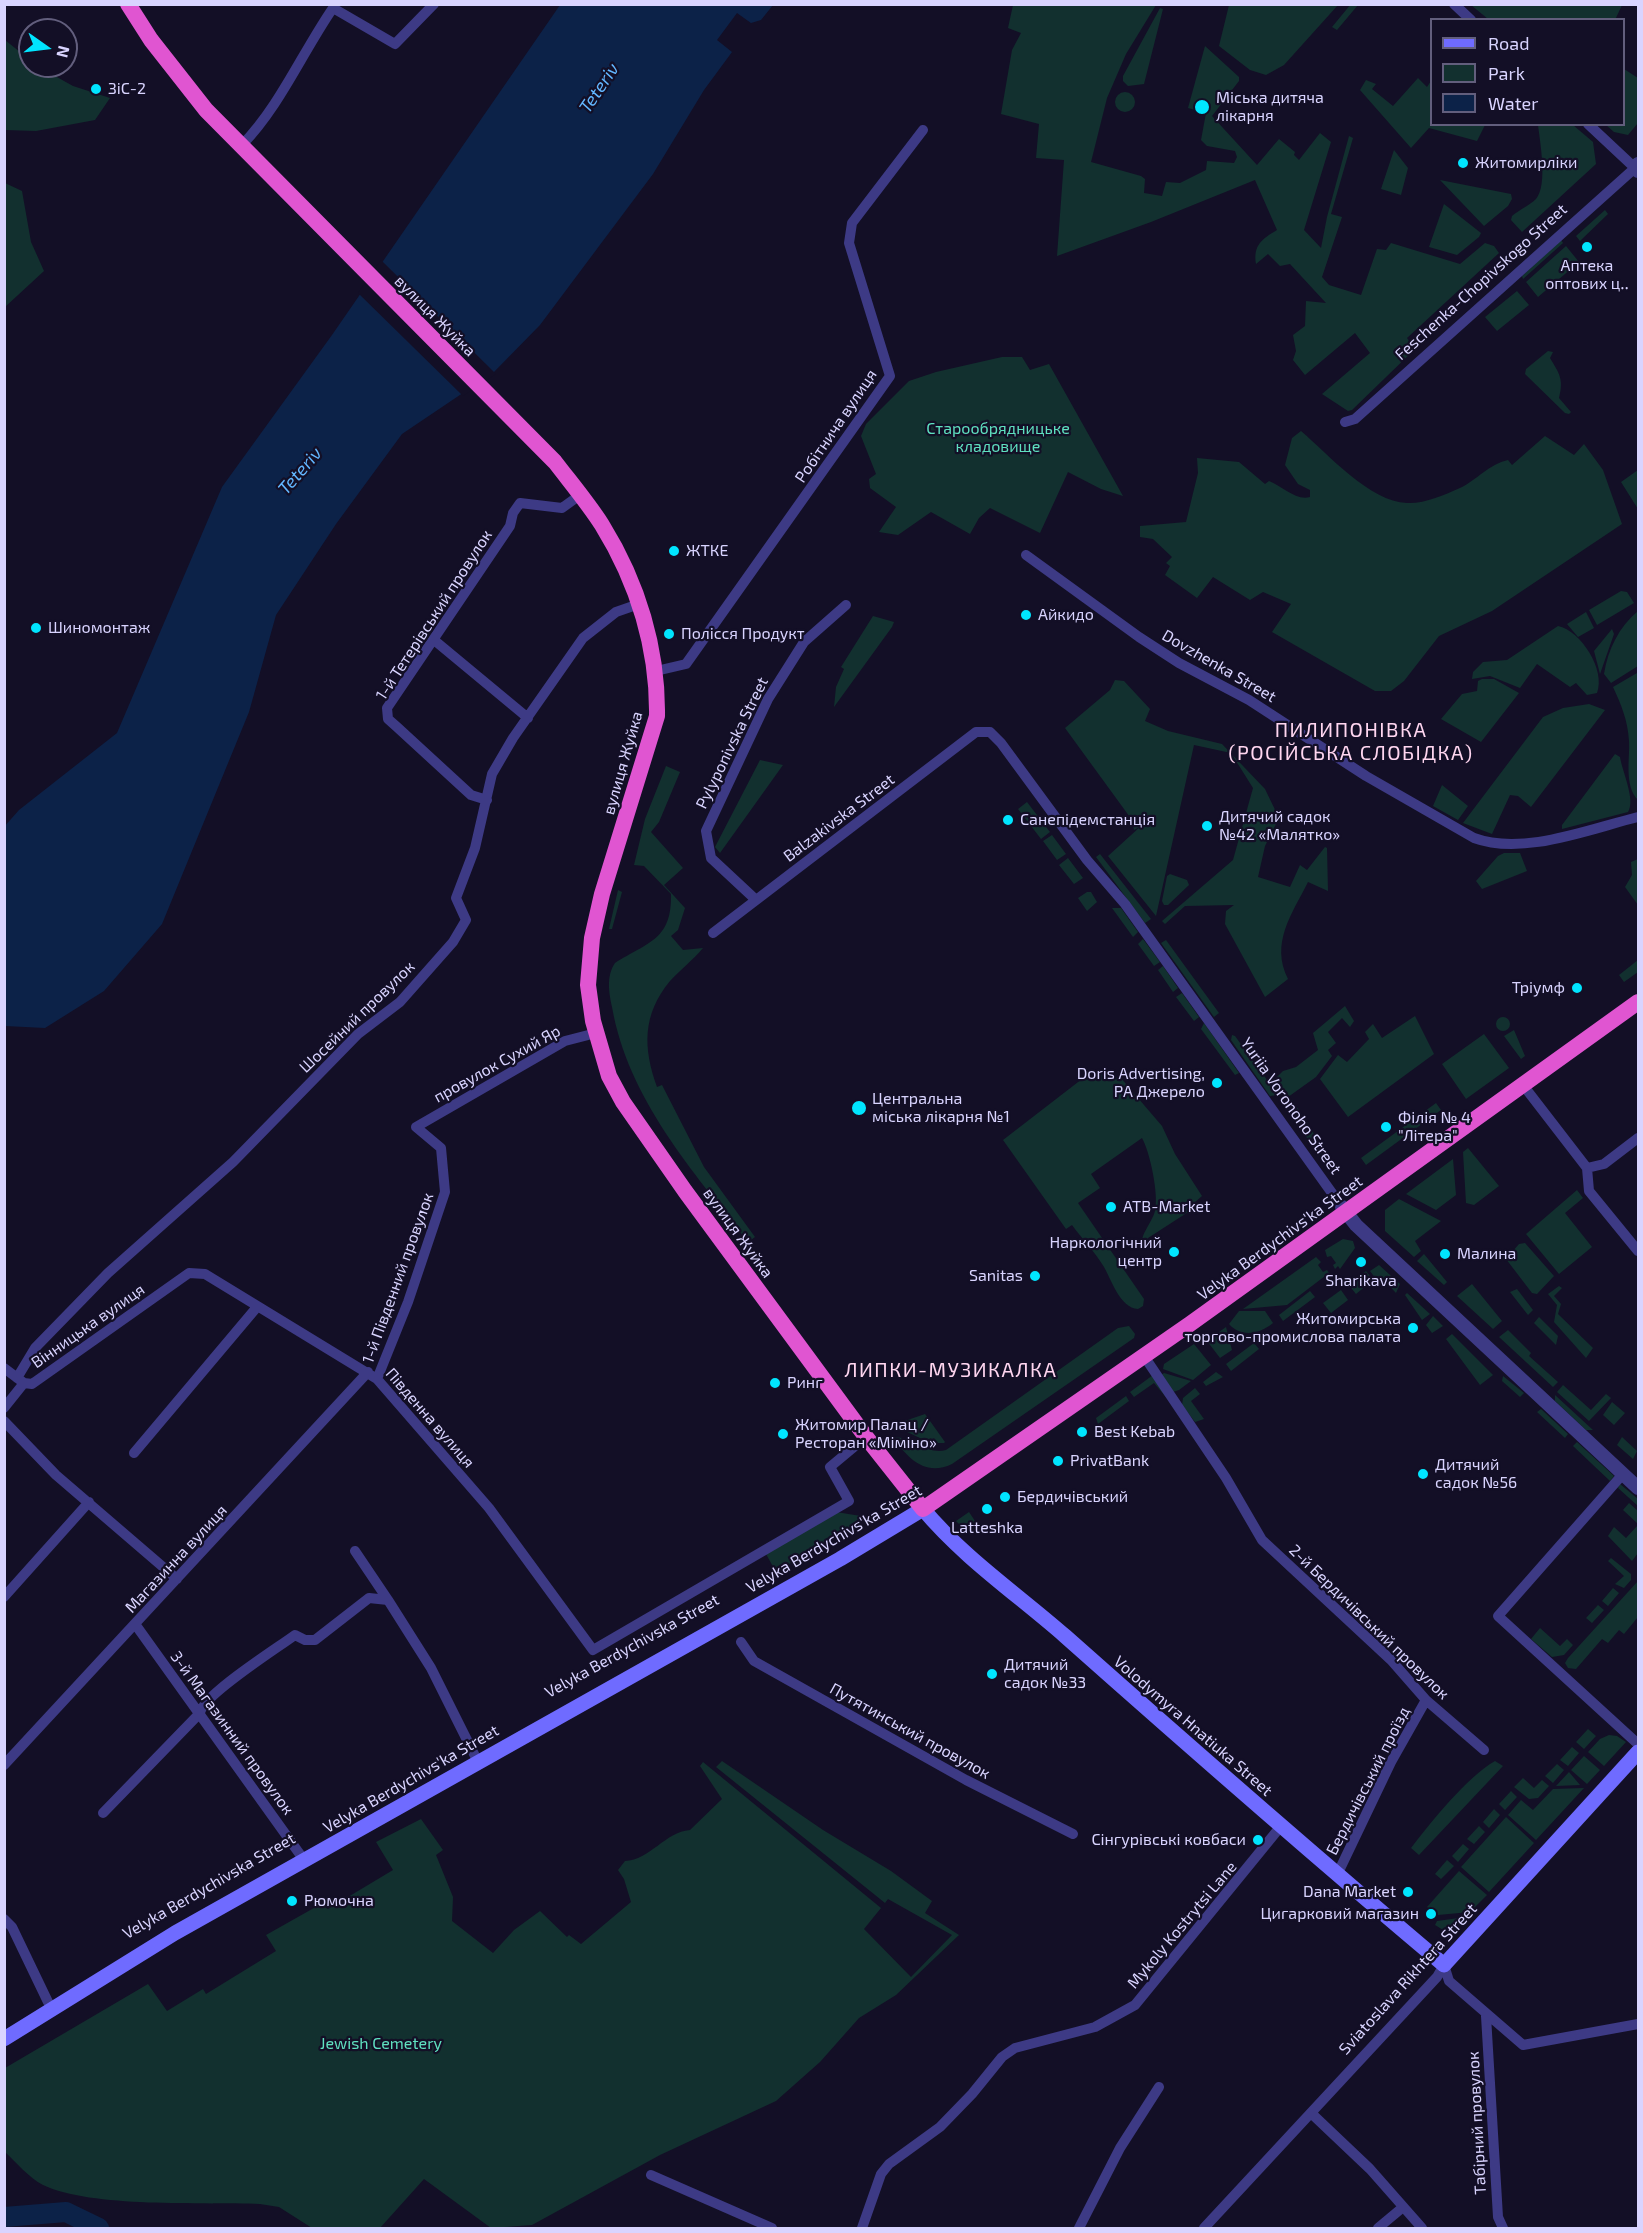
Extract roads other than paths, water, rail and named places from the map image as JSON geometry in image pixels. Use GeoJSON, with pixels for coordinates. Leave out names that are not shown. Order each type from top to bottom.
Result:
{"type":"FeatureCollection","features":[{"type":"Feature","properties":{"kind":"highway","name":"вулиця Жуйка"},"geometry":{"type":"LineString","coordinates":[[128,4],[151,40],[206,110],[555,462],[602,525],[639,604],[654,653],[657,716],[602,894],[592,938],[588,985],[596,1033],[609,1076],[623,1102],[866,1437],[920,1505]]}},
{"type":"Feature","properties":{"kind":"highway","name":"Velyka Berdychivska Street"},"geometry":{"type":"LineString","coordinates":[[920,1505],[1344,1210],[1638,993]]}},
{"type":"Feature","properties":{"kind":"highway","name":"Velyka Berdychivs'ka Street"},"geometry":{"type":"LineString","coordinates":[[920,1505],[1144,1356],[1344,1210],[1638,1002]]}},
{"type":"Feature","properties":{"kind":"main road","name":"Velyka Berdychivska Street"},"geometry":{"type":"LineString","coordinates":[[4,2029],[229,1893],[302,1857],[475,1756],[920,1505]]}},
{"type":"Feature","properties":{"kind":"main road","name":"Volodymyra Hnatiuka Street"},"geometry":{"type":"LineString","coordinates":[[920,1505],[948,1538],[1059,1630],[1281,1827],[1443,1965]]}},
{"type":"Feature","properties":{"kind":"main road","name":"Velyka Berdychivs'ka Street"},"geometry":{"type":"LineString","coordinates":[[4,2039],[141,1953],[302,1857],[840,1559],[920,1505]]}},
{"type":"Feature","properties":{"kind":"main road","name":"Sviatoslava Rikhtera Street"},"geometry":{"type":"LineString","coordinates":[[1443,1965],[1638,1752]]}},
{"type":"Feature","properties":{"kind":"street"},"geometry":{"type":"LineString","coordinates":[[242,145],[262,124],[306,47],[333,8],[395,44],[434,4]]}},
{"type":"Feature","properties":{"kind":"street"},"geometry":{"type":"LineString","coordinates":[[1454,4],[1469,18]]}},
{"type":"Feature","properties":{"kind":"street"},"geometry":{"type":"LineString","coordinates":[[1590,126],[1637,168]]}},
{"type":"Feature","properties":{"kind":"street","name":"Робітнича вулиця"},"geometry":{"type":"LineString","coordinates":[[656,671],[686,664],[890,376],[849,243],[852,223],[923,130]]}},
{"type":"Feature","properties":{"kind":"street","name":"Feschenka-Chopivskogo Street"},"geometry":{"type":"LineString","coordinates":[[1345,422],[1355,419],[1637,168]]}},
{"type":"Feature","properties":{"kind":"street","name":"1-й Тетерівський провулок"},"geometry":{"type":"LineString","coordinates":[[487,800],[471,795],[388,718],[387,708],[510,526],[513,513],[520,503],[562,508],[580,495]]}},
{"type":"Feature","properties":{"kind":"street","name":"Dovzhenka Street"},"geometry":{"type":"LineString","coordinates":[[1026,555],[1139,638],[1179,663],[1249,700],[1383,786],[1474,838],[1497,844],[1526,844],[1638,817]]}},
{"type":"Feature","properties":{"kind":"street","name":"Шосейний провулок"},"geometry":{"type":"LineString","coordinates":[[20,1380],[35,1348],[108,1273],[233,1162],[358,1034],[400,1002],[453,942],[466,920],[456,898],[475,848],[492,774],[583,638],[616,612],[639,604]]}},
{"type":"Feature","properties":{"kind":"street","name":"Pylyponivska Street"},"geometry":{"type":"LineString","coordinates":[[756,899],[711,858],[706,831],[768,699],[804,642],[846,605]]}},
{"type":"Feature","properties":{"kind":"street"},"geometry":{"type":"LineString","coordinates":[[434,640],[528,718]]}},
{"type":"Feature","properties":{"kind":"street","name":"Balzakivska Street"},"geometry":{"type":"LineString","coordinates":[[713,933],[975,732],[984,731]]}},
{"type":"Feature","properties":{"kind":"street","name":"Yuriia Voronoho Street"},"geometry":{"type":"LineString","coordinates":[[984,731],[995,736],[1087,860],[1125,904],[1344,1210],[1638,1488]]}},
{"type":"Feature","properties":{"kind":"street","name":"провулок Сухий Яр"},"geometry":{"type":"LineString","coordinates":[[416,1127],[565,1041],[596,1033]]}},
{"type":"Feature","properties":{"kind":"street"},"geometry":{"type":"LineString","coordinates":[[1523,1085],[1587,1168],[1589,1191],[1638,1251]]}},
{"type":"Feature","properties":{"kind":"street","name":"1-й Південний провулок"},"geometry":{"type":"LineString","coordinates":[[373,1376],[408,1302],[445,1192],[441,1149],[416,1127]]}},
{"type":"Feature","properties":{"kind":"street"},"geometry":{"type":"LineString","coordinates":[[1587,1168],[1604,1164],[1638,1138]]}},
{"type":"Feature","properties":{"kind":"street","name":"Вінницька вулиця"},"geometry":{"type":"LineString","coordinates":[[4,1368],[20,1380],[32,1384],[189,1273]]}},
{"type":"Feature","properties":{"kind":"street","name":"Південна вулиця"},"geometry":{"type":"LineString","coordinates":[[189,1273],[205,1274],[373,1376],[489,1508],[593,1650],[849,1501],[830,1467],[866,1437]]}},
{"type":"Feature","properties":{"kind":"street"},"geometry":{"type":"LineString","coordinates":[[134,1453],[257,1307]]}},
{"type":"Feature","properties":{"kind":"street","name":"2-й Бердичівський провулок"},"geometry":{"type":"LineString","coordinates":[[1144,1356],[1226,1478],[1262,1540],[1391,1660],[1426,1700],[1484,1750]]}},
{"type":"Feature","properties":{"kind":"street","name":"Магазинна вулиця"},"geometry":{"type":"LineString","coordinates":[[4,1765],[177,1579],[373,1376]]}},
{"type":"Feature","properties":{"kind":"street"},"geometry":{"type":"LineString","coordinates":[[4,1408],[20,1380]]}},
{"type":"Feature","properties":{"kind":"street"},"geometry":{"type":"LineString","coordinates":[[4,1421],[56,1475],[177,1579]]}},
{"type":"Feature","properties":{"kind":"street"},"geometry":{"type":"LineString","coordinates":[[1623,1474],[1498,1616],[1638,1744]]}},
{"type":"Feature","properties":{"kind":"street"},"geometry":{"type":"LineString","coordinates":[[4,1598],[89,1502]]}},
{"type":"Feature","properties":{"kind":"street"},"geometry":{"type":"LineString","coordinates":[[355,1551],[431,1668],[475,1756]]}},
{"type":"Feature","properties":{"kind":"street"},"geometry":{"type":"LineString","coordinates":[[103,1813],[200,1713],[201,1707],[216,1691],[295,1635],[305,1640],[315,1640],[369,1598],[388,1600]]}},
{"type":"Feature","properties":{"kind":"street","name":"3-й Магазинний провулок"},"geometry":{"type":"LineString","coordinates":[[135,1624],[302,1857]]}},
{"type":"Feature","properties":{"kind":"street","name":"Путятинський провулок"},"geometry":{"type":"LineString","coordinates":[[741,1642],[754,1661],[966,1780],[1073,1834]]}},
{"type":"Feature","properties":{"kind":"street","name":"Бердичівський проїзд"},"geometry":{"type":"LineString","coordinates":[[1337,1875],[1391,1762],[1426,1700]]}},
{"type":"Feature","properties":{"kind":"street","name":"Mykoly Kostrytsi Lane"},"geometry":{"type":"LineString","coordinates":[[862,2229],[881,2174],[889,2164],[940,2127],[972,2094],[1002,2057],[1015,2048],[1095,2027],[1135,2004],[1281,1827]]}},
{"type":"Feature","properties":{"kind":"street"},"geometry":{"type":"LineString","coordinates":[[4,1919],[12,1927],[48,2002]]}},
{"type":"Feature","properties":{"kind":"street"},"geometry":{"type":"LineString","coordinates":[[1443,1965],[1449,1981],[1486,2016],[1522,2045],[1638,2024]]}},
{"type":"Feature","properties":{"kind":"street","name":"Sviatoslava Rikhtera Street"},"geometry":{"type":"LineString","coordinates":[[1204,2229],[1437,1977],[1443,1965]]}},
{"type":"Feature","properties":{"kind":"street","name":"Табірний провулок"},"geometry":{"type":"LineString","coordinates":[[1486,2016],[1498,2217],[1503,2229]]}},
{"type":"Feature","properties":{"kind":"street"},"geometry":{"type":"LineString","coordinates":[[1079,2229],[1120,2148],[1159,2087]]}},
{"type":"Feature","properties":{"kind":"street"},"geometry":{"type":"LineString","coordinates":[[1311,2113],[1370,2169],[1422,2229]]}},
{"type":"Feature","properties":{"kind":"street"},"geometry":{"type":"LineString","coordinates":[[651,2175],[772,2229]]}},
{"type":"Feature","properties":{"kind":"street"},"geometry":{"type":"LineString","coordinates":[[1378,2229],[1402,2208]]}},
{"type":"Feature","properties":{"kind":"water","name":"Teteriv"},"geometry":{"type":"Polygon","coordinates":[[[560,5],[773,5],[761,20],[751,23],[737,13],[717,40],[732,52],[704,90],[653,174],[540,325],[494,372],[402,434],[336,524],[276,615],[249,712],[162,924],[104,991],[45,1028],[5,1026],[4,827],[19,810],[117,733],[222,487],[332,335],[560,5]]]}},
{"type":"Feature","properties":{"kind":"waterway"},"geometry":{"type":"LineString","coordinates":[[4,2217],[66,2212],[99,2228]]}},
{"type":"Feature","properties":{"kind":"place","name":"ЗіС-2"},"geometry":{"type":"Point","coordinates":[96,89]}},
{"type":"Feature","properties":{"kind":"place","name":"Міська дитяча лікарня"},"geometry":{"type":"Point","coordinates":[1202,107]}},
{"type":"Feature","properties":{"kind":"place","name":"Житомирліки"},"geometry":{"type":"Point","coordinates":[1463,163]}},
{"type":"Feature","properties":{"kind":"place","name":"Аптека оптових ц‥"},"geometry":{"type":"Point","coordinates":[1587,247]}},
{"type":"Feature","properties":{"kind":"place","name":"ЖТКЕ"},"geometry":{"type":"Point","coordinates":[674,551]}},
{"type":"Feature","properties":{"kind":"place","name":"Айкидо"},"geometry":{"type":"Point","coordinates":[1026,615]}},
{"type":"Feature","properties":{"kind":"place","name":"Шиномонтаж"},"geometry":{"type":"Point","coordinates":[36,628]}},
{"type":"Feature","properties":{"kind":"place","name":"Полісся Продукт"},"geometry":{"type":"Point","coordinates":[669,634]}},
{"type":"Feature","properties":{"kind":"place","name":"Санепідемстанція"},"geometry":{"type":"Point","coordinates":[1008,820]}},
{"type":"Feature","properties":{"kind":"place","name":"Дитячий садок №42 «Малятко»"},"geometry":{"type":"Point","coordinates":[1207,826]}},
{"type":"Feature","properties":{"kind":"place","name":"Тріумф"},"geometry":{"type":"Point","coordinates":[1577,988]}},
{"type":"Feature","properties":{"kind":"place","name":"Doris Advertising, РА Джерело"},"geometry":{"type":"Point","coordinates":[1217,1083]}},
{"type":"Feature","properties":{"kind":"place","name":"Центральна міська лікарня №1"},"geometry":{"type":"Point","coordinates":[859,1108]}},
{"type":"Feature","properties":{"kind":"place","name":"Філія № 4 \"Літера\""},"geometry":{"type":"Point","coordinates":[1386,1127]}},
{"type":"Feature","properties":{"kind":"place","name":"ATB-Market"},"geometry":{"type":"Point","coordinates":[1111,1207]}},
{"type":"Feature","properties":{"kind":"place","name":"Наркологічний центр"},"geometry":{"type":"Point","coordinates":[1174,1252]}},
{"type":"Feature","properties":{"kind":"place","name":"Малина"},"geometry":{"type":"Point","coordinates":[1445,1254]}},
{"type":"Feature","properties":{"kind":"place","name":"Sharikava"},"geometry":{"type":"Point","coordinates":[1361,1262]}},
{"type":"Feature","properties":{"kind":"place","name":"Sanitas"},"geometry":{"type":"Point","coordinates":[1035,1276]}},
{"type":"Feature","properties":{"kind":"place","name":"Житомирська торгово-промислова палата"},"geometry":{"type":"Point","coordinates":[1413,1328]}},
{"type":"Feature","properties":{"kind":"place","name":"Ринг"},"geometry":{"type":"Point","coordinates":[775,1383]}},
{"type":"Feature","properties":{"kind":"place","name":"Best Kebab"},"geometry":{"type":"Point","coordinates":[1082,1432]}},
{"type":"Feature","properties":{"kind":"place","name":"Житомир Палац / Ресторан «Міміно»"},"geometry":{"type":"Point","coordinates":[783,1434]}},
{"type":"Feature","properties":{"kind":"place","name":"PrivatBank"},"geometry":{"type":"Point","coordinates":[1058,1461]}},
{"type":"Feature","properties":{"kind":"place","name":"Дитячий садок №56"},"geometry":{"type":"Point","coordinates":[1423,1474]}},
{"type":"Feature","properties":{"kind":"place","name":"Бердичівський"},"geometry":{"type":"Point","coordinates":[1005,1497]}},
{"type":"Feature","properties":{"kind":"place","name":"Latteshka"},"geometry":{"type":"Point","coordinates":[987,1509]}},
{"type":"Feature","properties":{"kind":"place","name":"Дитячий садок №33"},"geometry":{"type":"Point","coordinates":[992,1674]}},
{"type":"Feature","properties":{"kind":"place","name":"Сінгурівські ковбаси"},"geometry":{"type":"Point","coordinates":[1258,1840]}},
{"type":"Feature","properties":{"kind":"place","name":"Dana Market"},"geometry":{"type":"Point","coordinates":[1408,1892]}},
{"type":"Feature","properties":{"kind":"place","name":"Рюмочна"},"geometry":{"type":"Point","coordinates":[292,1901]}},
{"type":"Feature","properties":{"kind":"place","name":"Цигарковий магазин"},"geometry":{"type":"Point","coordinates":[1431,1914]}},
{"type":"Feature","properties":{"kind":"district","name":"ПИЛИПОНІВКА (РОСІЙСЬКА СЛОБІДКА)"},"geometry":{"type":"Point","coordinates":[1351,742]}},
{"type":"Feature","properties":{"kind":"district","name":"ЛИПКИ-МУЗИКАЛКА"},"geometry":{"type":"Point","coordinates":[951,1370]}},
{"type":"Feature","properties":{"kind":"park label","name":"Старообрядницьке кладовище"},"geometry":{"type":"Point","coordinates":[998,438]}},
{"type":"Feature","properties":{"kind":"park label","name":"Jewish Cemetery"},"geometry":{"type":"Point","coordinates":[381,2044]}}]}
